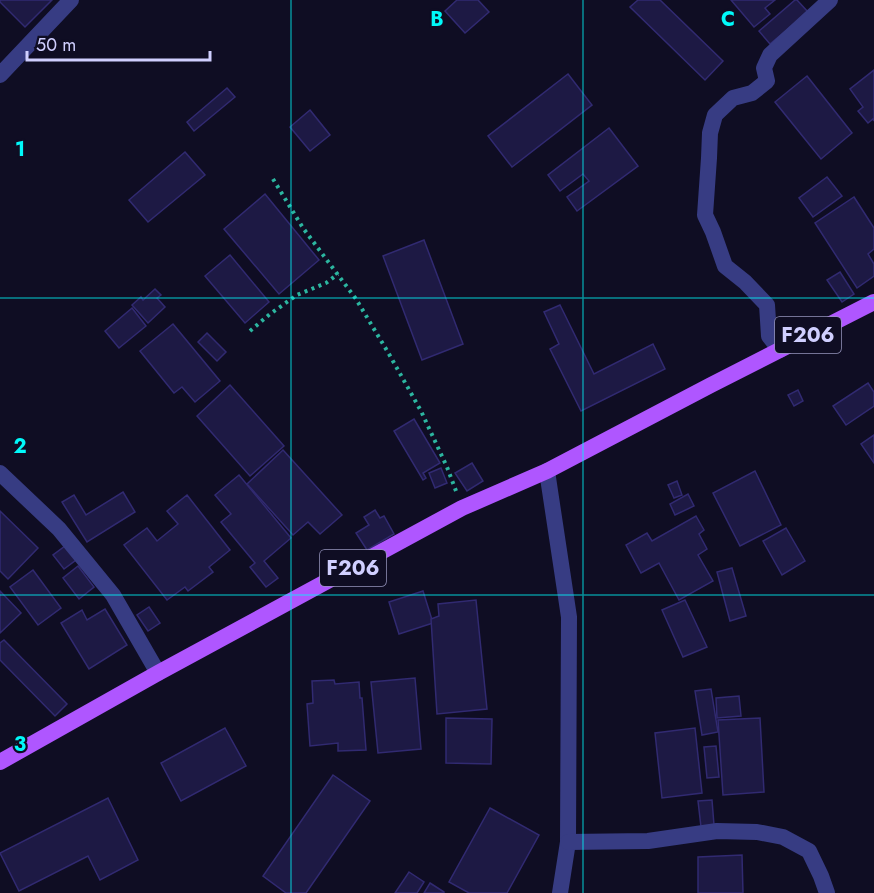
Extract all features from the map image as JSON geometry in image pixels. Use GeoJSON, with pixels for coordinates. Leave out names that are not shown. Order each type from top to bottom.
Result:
{"type":"FeatureCollection","features":[{"type":"Feature","properties":{"kind":"main road","name":"F206"},"geometry":{"type":"LineString","coordinates":[[0,762],[158,673],[462,508],[547,471],[874,302]]}},
{"type":"Feature","properties":{"kind":"street"},"geometry":{"type":"LineString","coordinates":[[0,75],[71,0]]}},
{"type":"Feature","properties":{"kind":"street"},"geometry":{"type":"LineString","coordinates":[[780,350],[770,336],[767,305],[745,282],[725,266],[705,214],[710,134],[716,115],[733,98],[752,93],[767,81],[764,68],[770,55],[830,0]]}},
{"type":"Feature","properties":{"kind":"street"},"geometry":{"type":"LineString","coordinates":[[547,471],[568,617],[568,842],[560,893]]}},
{"type":"Feature","properties":{"kind":"street"},"geometry":{"type":"LineString","coordinates":[[0,473],[59,529],[113,595],[158,673]]}},
{"type":"Feature","properties":{"kind":"street"},"geometry":{"type":"LineString","coordinates":[[568,842],[648,841],[717,831],[757,832],[783,837],[808,851],[821,876],[826,893]]}},
{"type":"Feature","properties":{"kind":"path"},"geometry":{"type":"LineString","coordinates":[[273,180],[303,228],[356,299],[389,354],[421,411],[447,467],[462,508]]}},
{"type":"Feature","properties":{"kind":"path"},"geometry":{"type":"LineString","coordinates":[[250,331],[297,295],[326,283],[338,274]]}},
{"type":"Feature","properties":{"kind":"building"},"geometry":{"type":"Polygon","coordinates":[[[0,0],[52,0],[25,27],[0,0]]]}},
{"type":"Feature","properties":{"kind":"building"},"geometry":{"type":"Polygon","coordinates":[[[457,0],[478,0],[489,12],[465,33],[445,11],[457,0]]]}},
{"type":"Feature","properties":{"kind":"building"},"geometry":{"type":"Polygon","coordinates":[[[638,0],[660,0],[723,61],[705,80],[630,7],[638,0]]]}},
{"type":"Feature","properties":{"kind":"building"},"geometry":{"type":"Polygon","coordinates":[[[731,0],[775,0],[765,8],[770,14],[754,27],[731,0]]]}},
{"type":"Feature","properties":{"kind":"building"},"geometry":{"type":"Polygon","coordinates":[[[795,0],[808,12],[770,44],[759,31],[795,0]]]}},
{"type":"Feature","properties":{"kind":"building"},"geometry":{"type":"Polygon","coordinates":[[[874,70],[874,121],[873,119],[868,123],[858,111],[863,107],[850,89],[874,70]]]}},
{"type":"Feature","properties":{"kind":"building"},"geometry":{"type":"Polygon","coordinates":[[[568,74],[592,105],[512,167],[488,136],[568,74]]]}},
{"type":"Feature","properties":{"kind":"building"},"geometry":{"type":"Polygon","coordinates":[[[807,76],[852,133],[821,159],[775,102],[807,76]]]}},
{"type":"Feature","properties":{"kind":"building"},"geometry":{"type":"Polygon","coordinates":[[[227,88],[235,97],[194,131],[187,122],[227,88]]]}},
{"type":"Feature","properties":{"kind":"building"},"geometry":{"type":"Polygon","coordinates":[[[310,110],[330,135],[310,151],[290,127],[310,110]]]}},
{"type":"Feature","properties":{"kind":"building"},"geometry":{"type":"Polygon","coordinates":[[[609,128],[638,166],[577,211],[567,197],[589,181],[583,174],[560,191],[548,175],[609,128]]]}},
{"type":"Feature","properties":{"kind":"building"},"geometry":{"type":"Polygon","coordinates":[[[185,152],[205,175],[148,222],[129,200],[185,152]]]}},
{"type":"Feature","properties":{"kind":"building"},"geometry":{"type":"Polygon","coordinates":[[[827,177],[842,196],[813,217],[799,198],[827,177]]]}},
{"type":"Feature","properties":{"kind":"building"},"geometry":{"type":"Polygon","coordinates":[[[265,194],[319,260],[279,294],[224,229],[265,194]]]}},
{"type":"Feature","properties":{"kind":"building"},"geometry":{"type":"Polygon","coordinates":[[[854,197],[874,228],[874,249],[868,254],[874,264],[874,276],[857,288],[815,223],[854,197]]]}},
{"type":"Feature","properties":{"kind":"building"},"geometry":{"type":"Polygon","coordinates":[[[424,240],[463,344],[422,360],[383,256],[424,240]]]}},
{"type":"Feature","properties":{"kind":"building"},"geometry":{"type":"Polygon","coordinates":[[[230,255],[269,302],[245,323],[205,276],[230,255]]]}},
{"type":"Feature","properties":{"kind":"building"},"geometry":{"type":"Polygon","coordinates":[[[840,272],[854,294],[842,302],[827,280],[840,272]]]}},
{"type":"Feature","properties":{"kind":"building"},"geometry":{"type":"Polygon","coordinates":[[[155,289],[161,295],[157,298],[165,307],[148,323],[132,305],[141,297],[143,300],[155,289]]]}},
{"type":"Feature","properties":{"kind":"building"},"geometry":{"type":"Polygon","coordinates":[[[560,305],[594,374],[653,344],[665,369],[581,411],[550,349],[559,344],[544,312],[560,305]]]}},
{"type":"Feature","properties":{"kind":"building"},"geometry":{"type":"Polygon","coordinates":[[[132,308],[146,326],[119,348],[105,331],[132,308]]]}},
{"type":"Feature","properties":{"kind":"building"},"geometry":{"type":"Polygon","coordinates":[[[173,324],[220,381],[195,402],[182,387],[174,393],[140,351],[173,324]]]}},
{"type":"Feature","properties":{"kind":"building"},"geometry":{"type":"Polygon","coordinates":[[[207,333],[226,352],[217,361],[198,342],[207,333]]]}},
{"type":"Feature","properties":{"kind":"building"},"geometry":{"type":"Polygon","coordinates":[[[868,383],[874,392],[874,406],[846,425],[833,406],[868,383]]]}},
{"type":"Feature","properties":{"kind":"building"},"geometry":{"type":"Polygon","coordinates":[[[230,385],[284,446],[250,476],[197,416],[230,385]]]}},
{"type":"Feature","properties":{"kind":"building"},"geometry":{"type":"Polygon","coordinates":[[[798,390],[803,401],[794,406],[788,395],[798,390]]]}},
{"type":"Feature","properties":{"kind":"building"},"geometry":{"type":"Polygon","coordinates":[[[414,419],[440,463],[423,473],[426,478],[423,480],[394,431],[414,419]]]}},
{"type":"Feature","properties":{"kind":"building"},"geometry":{"type":"Polygon","coordinates":[[[874,435],[874,463],[861,444],[874,435]]]}},
{"type":"Feature","properties":{"kind":"building"},"geometry":{"type":"Polygon","coordinates":[[[283,450],[342,515],[320,534],[308,522],[293,535],[247,484],[283,450]]]}},
{"type":"Feature","properties":{"kind":"building"},"geometry":{"type":"Polygon","coordinates":[[[472,463],[483,481],[467,491],[455,473],[472,463]]]}},
{"type":"Feature","properties":{"kind":"building"},"geometry":{"type":"Polygon","coordinates":[[[441,468],[447,483],[435,488],[429,473],[441,468]]]}},
{"type":"Feature","properties":{"kind":"building"},"geometry":{"type":"Polygon","coordinates":[[[755,471],[781,525],[740,546],[713,493],[755,471]]]}},
{"type":"Feature","properties":{"kind":"building"},"geometry":{"type":"Polygon","coordinates":[[[239,475],[291,538],[264,561],[278,578],[266,587],[250,567],[255,563],[221,522],[231,514],[215,495],[239,475]]]}},
{"type":"Feature","properties":{"kind":"building"},"geometry":{"type":"Polygon","coordinates":[[[677,481],[682,495],[674,498],[668,485],[677,481]]]}},
{"type":"Feature","properties":{"kind":"building"},"geometry":{"type":"Polygon","coordinates":[[[123,492],[135,512],[87,542],[62,502],[74,495],[86,515],[123,492]]]}},
{"type":"Feature","properties":{"kind":"building"},"geometry":{"type":"Polygon","coordinates":[[[688,494],[694,506],[675,515],[670,504],[688,494]]]}},
{"type":"Feature","properties":{"kind":"building"},"geometry":{"type":"Polygon","coordinates":[[[187,495],[230,550],[209,567],[213,572],[188,591],[185,587],[167,600],[124,545],[147,528],[157,541],[178,524],[167,511],[187,495]]]}},
{"type":"Feature","properties":{"kind":"building"},"geometry":{"type":"Polygon","coordinates":[[[375,510],[380,518],[384,516],[394,534],[367,550],[356,533],[369,525],[364,517],[375,510]]]}},
{"type":"Feature","properties":{"kind":"building"},"geometry":{"type":"Polygon","coordinates":[[[0,511],[38,548],[8,579],[0,571],[0,511]]]}},
{"type":"Feature","properties":{"kind":"building"},"geometry":{"type":"Polygon","coordinates":[[[696,516],[704,530],[699,534],[707,549],[698,555],[713,581],[679,600],[659,563],[641,573],[626,545],[647,533],[652,541],[696,516]]]}},
{"type":"Feature","properties":{"kind":"building"},"geometry":{"type":"Polygon","coordinates":[[[786,528],[805,561],[782,575],[763,541],[786,528]]]}},
{"type":"Feature","properties":{"kind":"building"},"geometry":{"type":"Polygon","coordinates":[[[65,546],[76,560],[64,569],[53,555],[65,546]]]}},
{"type":"Feature","properties":{"kind":"building"},"geometry":{"type":"Polygon","coordinates":[[[78,566],[94,587],[79,599],[63,578],[78,566]]]}},
{"type":"Feature","properties":{"kind":"building"},"geometry":{"type":"Polygon","coordinates":[[[732,568],[746,616],[730,621],[717,572],[732,568]]]}},
{"type":"Feature","properties":{"kind":"building"},"geometry":{"type":"Polygon","coordinates":[[[33,570],[61,608],[38,625],[10,587],[33,570]]]}},
{"type":"Feature","properties":{"kind":"building"},"geometry":{"type":"Polygon","coordinates":[[[0,591],[21,613],[0,633],[0,591]]]}},
{"type":"Feature","properties":{"kind":"building"},"geometry":{"type":"Polygon","coordinates":[[[423,591],[433,623],[399,634],[389,602],[423,591]]]}},
{"type":"Feature","properties":{"kind":"building"},"geometry":{"type":"Polygon","coordinates":[[[476,600],[487,709],[437,714],[431,619],[439,616],[438,604],[476,600]]]}},
{"type":"Feature","properties":{"kind":"building"},"geometry":{"type":"Polygon","coordinates":[[[685,600],[707,647],[683,657],[662,610],[685,600]]]}},
{"type":"Feature","properties":{"kind":"building"},"geometry":{"type":"Polygon","coordinates":[[[149,607],[160,623],[148,631],[137,615],[149,607]]]}},
{"type":"Feature","properties":{"kind":"building"},"geometry":{"type":"Polygon","coordinates":[[[105,609],[127,645],[89,669],[61,623],[82,610],[87,620],[105,609]]]}},
{"type":"Feature","properties":{"kind":"building"},"geometry":{"type":"Polygon","coordinates":[[[4,640],[67,704],[55,716],[0,660],[0,643],[4,640]]]}},
{"type":"Feature","properties":{"kind":"building"},"geometry":{"type":"Polygon","coordinates":[[[415,678],[421,749],[378,753],[371,682],[415,678]]]}},
{"type":"Feature","properties":{"kind":"building"},"geometry":{"type":"Polygon","coordinates":[[[334,680],[335,684],[359,682],[366,750],[338,751],[338,743],[310,746],[307,704],[313,703],[312,681],[334,680]]]}},
{"type":"Feature","properties":{"kind":"building"},"geometry":{"type":"Polygon","coordinates":[[[711,689],[718,732],[702,735],[695,691],[711,689]]]}},
{"type":"Feature","properties":{"kind":"building"},"geometry":{"type":"Polygon","coordinates":[[[739,696],[741,716],[717,718],[716,698],[739,696]]]}},
{"type":"Feature","properties":{"kind":"building"},"geometry":{"type":"Polygon","coordinates":[[[446,718],[492,719],[491,764],[446,763],[446,718]]]}},
{"type":"Feature","properties":{"kind":"building"},"geometry":{"type":"Polygon","coordinates":[[[760,718],[764,792],[723,795],[718,720],[760,718]]]}},
{"type":"Feature","properties":{"kind":"building"},"geometry":{"type":"Polygon","coordinates":[[[225,728],[246,766],[181,801],[161,763],[225,728]]]}},
{"type":"Feature","properties":{"kind":"building"},"geometry":{"type":"Polygon","coordinates":[[[695,728],[702,793],[662,798],[655,733],[695,728]]]}},
{"type":"Feature","properties":{"kind":"building"},"geometry":{"type":"Polygon","coordinates":[[[716,746],[719,777],[707,778],[704,747],[716,746]]]}},
{"type":"Feature","properties":{"kind":"building"},"geometry":{"type":"Polygon","coordinates":[[[333,775],[370,801],[306,893],[286,893],[263,876],[333,775]]]}},
{"type":"Feature","properties":{"kind":"building"},"geometry":{"type":"Polygon","coordinates":[[[108,798],[138,860],[100,880],[88,856],[19,891],[0,853],[108,798]]]}},
{"type":"Feature","properties":{"kind":"building"},"geometry":{"type":"Polygon","coordinates":[[[712,800],[714,825],[701,827],[698,801],[712,800]]]}},
{"type":"Feature","properties":{"kind":"building"},"geometry":{"type":"Polygon","coordinates":[[[490,808],[539,835],[507,893],[469,893],[449,882],[490,808]]]}},
{"type":"Feature","properties":{"kind":"building"},"geometry":{"type":"Polygon","coordinates":[[[742,855],[743,893],[698,893],[698,857],[742,855]]]}},
{"type":"Feature","properties":{"kind":"building"},"geometry":{"type":"Polygon","coordinates":[[[409,872],[424,882],[417,893],[395,893],[409,872]]]}},
{"type":"Feature","properties":{"kind":"building"},"geometry":{"type":"Polygon","coordinates":[[[430,883],[444,892],[444,893],[424,893],[430,883]]]}}]}
